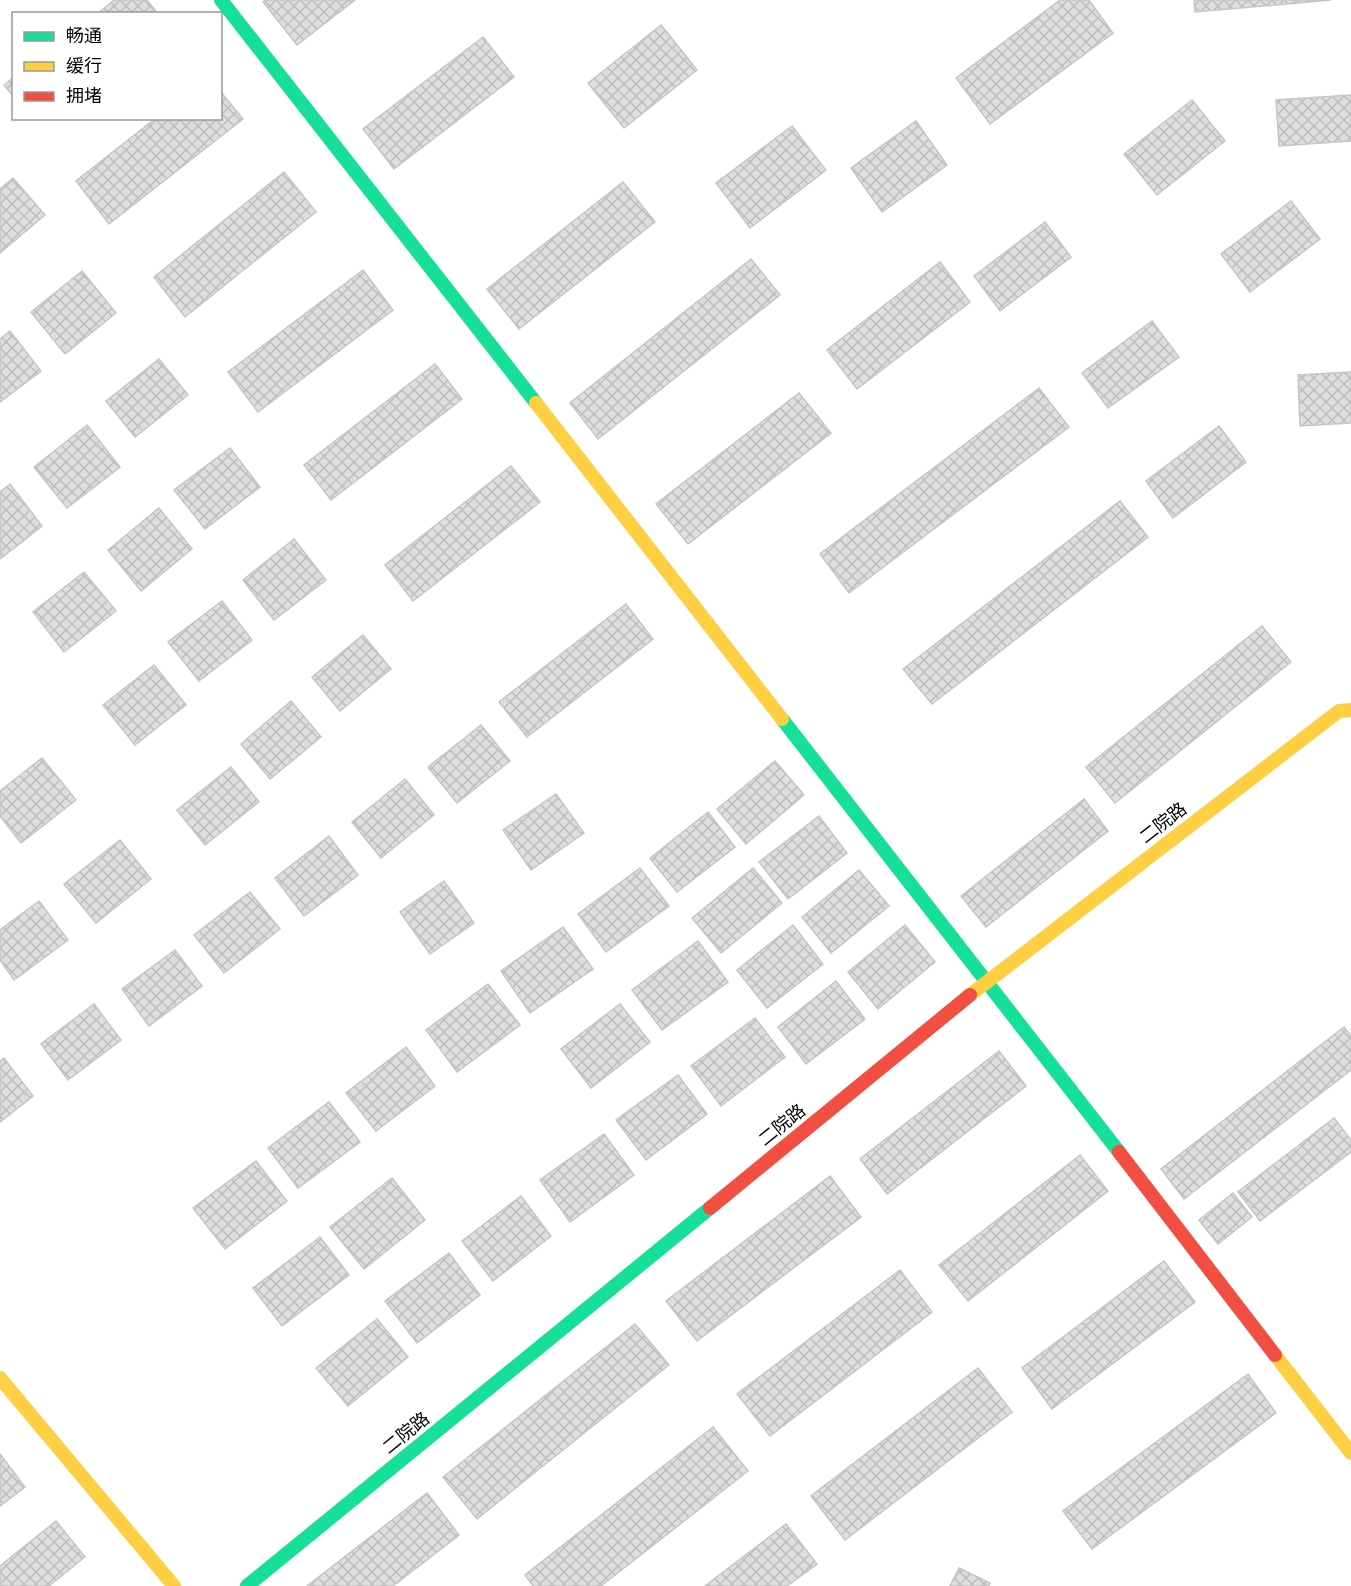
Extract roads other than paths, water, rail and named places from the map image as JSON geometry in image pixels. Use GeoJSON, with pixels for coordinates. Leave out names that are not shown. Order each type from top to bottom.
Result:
{"type":"FeatureCollection","features":[{"type":"Feature","properties":{"kind":"street"},"geometry":{"type":"LineString","coordinates":[[220,0],[987,981],[1351,1454]]}},
{"type":"Feature","properties":{"kind":"street","name":"二院路"},"geometry":{"type":"LineString","coordinates":[[247,1586],[987,981],[1339,711],[1351,710]]}},
{"type":"Feature","properties":{"kind":"street"},"geometry":{"type":"LineString","coordinates":[[0,1378],[174,1586]]}}]}
